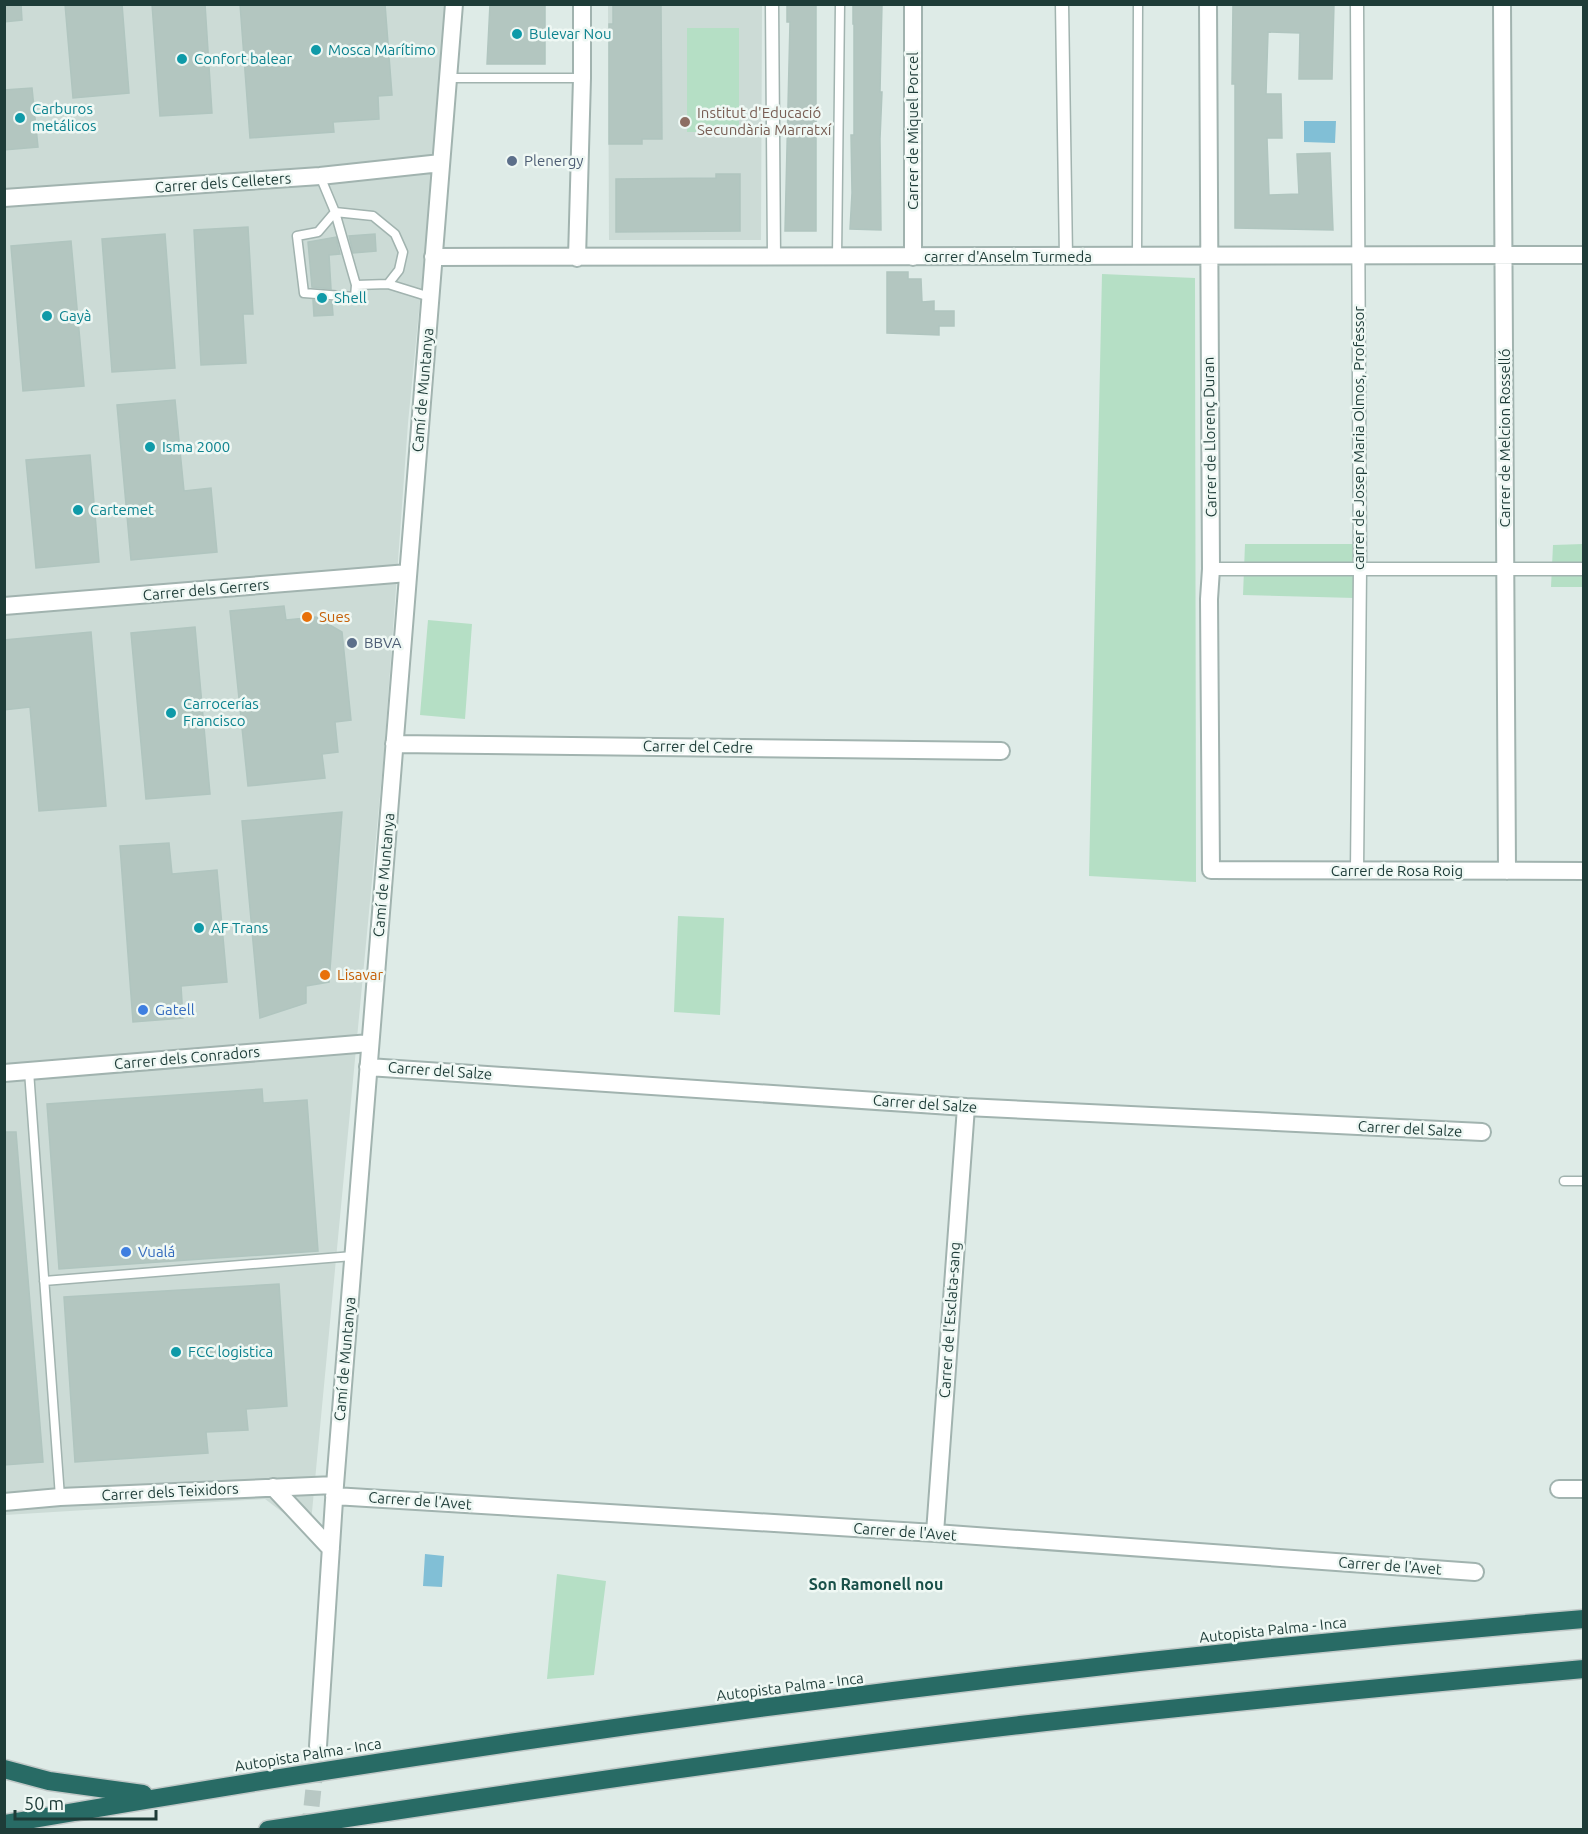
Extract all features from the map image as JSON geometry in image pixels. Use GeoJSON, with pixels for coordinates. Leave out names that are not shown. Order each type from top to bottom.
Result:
{"type":"FeatureCollection","features":[{"type":"Feature","properties":{"kind":"highway","name":"Autopista Palma - Inca"},"geometry":{"type":"LineString","coordinates":[[4,1824],[390,1760],[883,1693],[1259,1649],[1584,1619]]}},
{"type":"Feature","properties":{"kind":"highway"},"geometry":{"type":"LineString","coordinates":[[268,1830],[735,1762],[1020,1725],[1302,1695],[1584,1669]]}},
{"type":"Feature","properties":{"kind":"highway"},"geometry":{"type":"LineString","coordinates":[[4,1769],[49,1782],[163,1797]]}},
{"type":"Feature","properties":{"kind":"street","name":"Camí de Muntanya"},"geometry":{"type":"LineString","coordinates":[[318,1746],[334,1490],[454,4]]}},
{"type":"Feature","properties":{"kind":"street"},"geometry":{"type":"LineString","coordinates":[[577,258],[582,4]]}},
{"type":"Feature","properties":{"kind":"street"},"geometry":{"type":"LineString","coordinates":[[772,4],[774,258]]}},
{"type":"Feature","properties":{"kind":"street","name":"Carrer de Miquel Porcel"},"geometry":{"type":"LineString","coordinates":[[913,4],[913,257]]}},
{"type":"Feature","properties":{"kind":"street"},"geometry":{"type":"LineString","coordinates":[[1062,4],[1066,257]]}},
{"type":"Feature","properties":{"kind":"street","name":"Carrer de Llorenç Duran"},"geometry":{"type":"LineString","coordinates":[[1208,4],[1210,870]]}},
{"type":"Feature","properties":{"kind":"street","name":"carrer de Josep Maria Olmos, Professor"},"geometry":{"type":"LineString","coordinates":[[1357,4],[1360,570],[1357,871]]}},
{"type":"Feature","properties":{"kind":"street","name":"Carrer de Melcion Rosselló"},"geometry":{"type":"LineString","coordinates":[[1502,4],[1507,871]]}},
{"type":"Feature","properties":{"kind":"street","name":"Carrer dels Celleters"},"geometry":{"type":"LineString","coordinates":[[4,198],[320,176],[441,163]]}},
{"type":"Feature","properties":{"kind":"street","name":"carrer d'Anselm Turmeda"},"geometry":{"type":"LineString","coordinates":[[433,257],[1584,255]]}},
{"type":"Feature","properties":{"kind":"street"},"geometry":{"type":"LineString","coordinates":[[1211,569],[1584,569]]}},
{"type":"Feature","properties":{"kind":"street","name":"Carrer dels Gerrers"},"geometry":{"type":"LineString","coordinates":[[4,606],[408,573]]}},
{"type":"Feature","properties":{"kind":"street","name":"Carrer del Cedre"},"geometry":{"type":"LineString","coordinates":[[394,744],[1001,751]]}},
{"type":"Feature","properties":{"kind":"street","name":"Carrer de Rosa Roig"},"geometry":{"type":"LineString","coordinates":[[1210,870],[1584,872]]}},
{"type":"Feature","properties":{"kind":"street","name":"Carrer dels Conradors"},"geometry":{"type":"LineString","coordinates":[[4,1073],[370,1043]]}},
{"type":"Feature","properties":{"kind":"street","name":"Carrer del Salze"},"geometry":{"type":"LineString","coordinates":[[368,1067],[966,1107],[1482,1132]]}},
{"type":"Feature","properties":{"kind":"street","name":"Carrer de l'Esclata-sang"},"geometry":{"type":"LineString","coordinates":[[935,1533],[966,1107]]}},
{"type":"Feature","properties":{"kind":"street"},"geometry":{"type":"LineString","coordinates":[[273,1487],[331,1550]]}},
{"type":"Feature","properties":{"kind":"street","name":"Carrer dels Teixidors"},"geometry":{"type":"LineString","coordinates":[[4,1502],[60,1497],[273,1487],[334,1490]]}},
{"type":"Feature","properties":{"kind":"street"},"geometry":{"type":"LineString","coordinates":[[1559,1489],[1584,1489]]}},
{"type":"Feature","properties":{"kind":"street","name":"Carrer de l'Avet"},"geometry":{"type":"LineString","coordinates":[[334,1490],[1475,1572]]}},
{"type":"Feature","properties":{"kind":"lane"},"geometry":{"type":"LineString","coordinates":[[837,257],[840,4]]}},
{"type":"Feature","properties":{"kind":"lane"},"geometry":{"type":"LineString","coordinates":[[1137,255],[1138,4]]}},
{"type":"Feature","properties":{"kind":"lane"},"geometry":{"type":"LineString","coordinates":[[448,78],[582,78]]}},
{"type":"Feature","properties":{"kind":"lane"},"geometry":{"type":"LineString","coordinates":[[320,176],[335,212],[356,285],[355,297],[304,293],[297,236],[318,232],[335,212]]}},
{"type":"Feature","properties":{"kind":"lane"},"geometry":{"type":"LineString","coordinates":[[335,212],[373,216],[395,234],[403,252],[399,270],[388,284]]}},
{"type":"Feature","properties":{"kind":"lane"},"geometry":{"type":"LineString","coordinates":[[356,285],[388,284],[430,297]]}},
{"type":"Feature","properties":{"kind":"lane"},"geometry":{"type":"LineString","coordinates":[[29,1071],[60,1497]]}},
{"type":"Feature","properties":{"kind":"lane"},"geometry":{"type":"LineString","coordinates":[[1564,1181],[1584,1181]]}},
{"type":"Feature","properties":{"kind":"lane"},"geometry":{"type":"LineString","coordinates":[[45,1281],[353,1256]]}},
{"type":"Feature","properties":{"kind":"shaded area"},"geometry":{"type":"Polygon","coordinates":[[[5,5],[449,5],[408,423],[384,754],[310,1533],[265,1499],[5,1515],[5,5]]]}},
{"type":"Feature","properties":{"kind":"shaded area","name":"Institut d'Educació Secundària Marratxí"},"geometry":{"type":"Polygon","coordinates":[[[608,5],[762,5],[761,240],[609,240],[608,5]]]}},
{"type":"Feature","properties":{"kind":"green space"},"geometry":{"type":"Polygon","coordinates":[[[687,28],[739,28],[739,132],[687,132],[687,28]]]}},
{"type":"Feature","properties":{"kind":"green space"},"geometry":{"type":"Polygon","coordinates":[[[1102,274],[1195,278],[1196,882],[1089,876],[1102,274]]]}},
{"type":"Feature","properties":{"kind":"green space"},"geometry":{"type":"Polygon","coordinates":[[[1245,544],[1354,544],[1355,598],[1243,595],[1245,544]]]}},
{"type":"Feature","properties":{"kind":"green space"},"geometry":{"type":"Polygon","coordinates":[[[1583,544],[1583,587],[1551,587],[1553,545],[1583,544]]]}},
{"type":"Feature","properties":{"kind":"green space"},"geometry":{"type":"Polygon","coordinates":[[[428,620],[472,624],[465,719],[420,715],[428,620]]]}},
{"type":"Feature","properties":{"kind":"green space"},"geometry":{"type":"Polygon","coordinates":[[[678,916],[724,918],[720,1015],[674,1012],[678,916]]]}},
{"type":"Feature","properties":{"kind":"green space"},"geometry":{"type":"Polygon","coordinates":[[[557,1574],[606,1581],[594,1675],[547,1679],[557,1574]]]}},
{"type":"Feature","properties":{"kind":"water"},"geometry":{"type":"Polygon","coordinates":[[[1304,121],[1336,121],[1335,143],[1304,142],[1304,121]]]}},
{"type":"Feature","properties":{"kind":"water"},"geometry":{"type":"Polygon","coordinates":[[[425,1554],[444,1556],[442,1587],[423,1586],[425,1554]]]}},
{"type":"Feature","properties":{"kind":"building"},"geometry":{"type":"Polygon","coordinates":[[[4,4],[21,4],[22,20],[4,22],[4,4]]]}},
{"type":"Feature","properties":{"kind":"building"},"geometry":{"type":"Polygon","coordinates":[[[65,4],[122,4],[129,93],[73,98],[65,4]]]}},
{"type":"Feature","properties":{"kind":"building","name":"Confort balear"},"geometry":{"type":"Polygon","coordinates":[[[152,4],[205,4],[212,113],[160,116],[152,4]]]}},
{"type":"Feature","properties":{"kind":"building","name":"Mosca Marítimo"},"geometry":{"type":"Polygon","coordinates":[[[240,4],[385,4],[392,95],[378,96],[379,119],[333,122],[334,132],[250,138],[240,4]]]}},
{"type":"Feature","properties":{"kind":"building","name":"Bulevar Nou"},"geometry":{"type":"Polygon","coordinates":[[[490,4],[545,4],[545,64],[487,64],[490,4]]]}},
{"type":"Feature","properties":{"kind":"building"},"geometry":{"type":"Polygon","coordinates":[[[613,4],[661,4],[662,139],[642,139],[642,144],[609,144],[609,24],[613,24],[613,4]]]}},
{"type":"Feature","properties":{"kind":"building"},"geometry":{"type":"Polygon","coordinates":[[[787,4],[816,4],[816,231],[785,231],[790,22],[787,22],[787,4]]]}},
{"type":"Feature","properties":{"kind":"building"},"geometry":{"type":"Polygon","coordinates":[[[853,4],[882,4],[881,230],[850,229],[851,135],[854,135],[853,4]]]}},
{"type":"Feature","properties":{"kind":"building"},"geometry":{"type":"Polygon","coordinates":[[[1233,4],[1334,4],[1332,79],[1299,79],[1300,33],[1268,32],[1266,94],[1281,94],[1282,138],[1267,138],[1269,195],[1299,194],[1297,154],[1330,153],[1333,230],[1235,228],[1233,4]]]}},
{"type":"Feature","properties":{"kind":"building","name":"Carburos metálicos"},"geometry":{"type":"Polygon","coordinates":[[[32,88],[38,147],[4,150],[4,90],[32,88]]]}},
{"type":"Feature","properties":{"kind":"building"},"geometry":{"type":"Polygon","coordinates":[[[716,174],[740,174],[740,231],[616,232],[616,179],[716,178],[716,174]]]}},
{"type":"Feature","properties":{"kind":"building"},"geometry":{"type":"Polygon","coordinates":[[[248,227],[253,314],[243,314],[246,363],[201,365],[194,230],[248,227]]]}},
{"type":"Feature","properties":{"kind":"building"},"geometry":{"type":"Polygon","coordinates":[[[165,234],[175,368],[112,372],[102,239],[165,234]]]}},
{"type":"Feature","properties":{"kind":"building"},"geometry":{"type":"Polygon","coordinates":[[[375,234],[376,251],[353,253],[349,236],[375,234]]]}},
{"type":"Feature","properties":{"kind":"building"},"geometry":{"type":"Polygon","coordinates":[[[336,237],[340,254],[329,255],[331,289],[312,287],[308,242],[336,237]]]}},
{"type":"Feature","properties":{"kind":"building","name":"Gayà"},"geometry":{"type":"Polygon","coordinates":[[[71,241],[84,386],[23,391],[11,246],[71,241]]]}},
{"type":"Feature","properties":{"kind":"building"},"geometry":{"type":"Polygon","coordinates":[[[887,272],[908,272],[908,279],[921,279],[922,302],[934,301],[934,311],[954,311],[954,326],[939,326],[939,335],[887,333],[887,272]]]}},
{"type":"Feature","properties":{"kind":"building"},"geometry":{"type":"Polygon","coordinates":[[[313,300],[332,302],[333,315],[314,316],[313,300]]]}},
{"type":"Feature","properties":{"kind":"building","name":"Isma 2000"},"geometry":{"type":"Polygon","coordinates":[[[175,400],[184,491],[211,488],[217,552],[131,560],[117,405],[175,400]]]}},
{"type":"Feature","properties":{"kind":"building"},"geometry":{"type":"Polygon","coordinates":[[[90,455],[99,562],[36,568],[26,460],[90,455]]]}},
{"type":"Feature","properties":{"kind":"building"},"geometry":{"type":"Polygon","coordinates":[[[284,606],[286,620],[316,617],[342,632],[351,720],[335,722],[338,752],[322,754],[325,778],[248,786],[230,611],[284,606]]]}},
{"type":"Feature","properties":{"kind":"building","name":"Carrocerías Francisco"},"geometry":{"type":"Polygon","coordinates":[[[195,627],[210,794],[146,799],[131,633],[195,627]]]}},
{"type":"Feature","properties":{"kind":"building"},"geometry":{"type":"Polygon","coordinates":[[[91,632],[106,806],[39,811],[30,707],[4,710],[4,640],[91,632]]]}},
{"type":"Feature","properties":{"kind":"building"},"geometry":{"type":"Polygon","coordinates":[[[342,812],[329,982],[306,986],[306,1003],[260,1018],[242,821],[342,812]]]}},
{"type":"Feature","properties":{"kind":"building"},"geometry":{"type":"Polygon","coordinates":[[[169,843],[172,874],[217,870],[227,982],[181,986],[183,1018],[133,1022],[120,846],[169,843]]]}},
{"type":"Feature","properties":{"kind":"building"},"geometry":{"type":"Polygon","coordinates":[[[262,1089],[263,1103],[307,1100],[318,1251],[59,1269],[47,1104],[262,1089]]]}},
{"type":"Feature","properties":{"kind":"building"},"geometry":{"type":"Polygon","coordinates":[[[4,1132],[16,1132],[43,1462],[4,1465],[4,1132]]]}},
{"type":"Feature","properties":{"kind":"building","name":"FCC logistica"},"geometry":{"type":"Polygon","coordinates":[[[279,1284],[287,1406],[246,1409],[248,1430],[206,1432],[208,1453],[75,1462],[64,1297],[279,1284]]]}},
{"type":"Feature","properties":{"kind":"tunnel"},"geometry":{"type":"LineString","coordinates":[[309,1830],[318,1746]]}},
{"type":"Feature","properties":{"kind":"place","name":"Bulevar Nou"},"geometry":{"type":"Point","coordinates":[517,34]}},
{"type":"Feature","properties":{"kind":"place","name":"Mosca Marítimo"},"geometry":{"type":"Point","coordinates":[316,50]}},
{"type":"Feature","properties":{"kind":"place","name":"Confort balear"},"geometry":{"type":"Point","coordinates":[182,59]}},
{"type":"Feature","properties":{"kind":"place","name":"Carburos metálicos"},"geometry":{"type":"Point","coordinates":[20,118]}},
{"type":"Feature","properties":{"kind":"place","name":"Institut d'Educació Secundària Marratxí"},"geometry":{"type":"Point","coordinates":[685,122]}},
{"type":"Feature","properties":{"kind":"place","name":"Plenergy"},"geometry":{"type":"Point","coordinates":[512,161]}},
{"type":"Feature","properties":{"kind":"place","name":"Shell"},"geometry":{"type":"Point","coordinates":[322,298]}},
{"type":"Feature","properties":{"kind":"place","name":"Gayà"},"geometry":{"type":"Point","coordinates":[47,316]}},
{"type":"Feature","properties":{"kind":"place","name":"Isma 2000"},"geometry":{"type":"Point","coordinates":[150,447]}},
{"type":"Feature","properties":{"kind":"place","name":"Cartemet"},"geometry":{"type":"Point","coordinates":[78,510]}},
{"type":"Feature","properties":{"kind":"place","name":"Sues"},"geometry":{"type":"Point","coordinates":[307,617]}},
{"type":"Feature","properties":{"kind":"place","name":"BBVA"},"geometry":{"type":"Point","coordinates":[352,643]}},
{"type":"Feature","properties":{"kind":"place","name":"Carrocerías Francisco"},"geometry":{"type":"Point","coordinates":[171,713]}},
{"type":"Feature","properties":{"kind":"place","name":"AF Trans"},"geometry":{"type":"Point","coordinates":[199,928]}},
{"type":"Feature","properties":{"kind":"place","name":"Lisavar"},"geometry":{"type":"Point","coordinates":[325,975]}},
{"type":"Feature","properties":{"kind":"place","name":"Gatell"},"geometry":{"type":"Point","coordinates":[143,1010]}},
{"type":"Feature","properties":{"kind":"place","name":"Vualá"},"geometry":{"type":"Point","coordinates":[126,1252]}},
{"type":"Feature","properties":{"kind":"place","name":"FCC logistica"},"geometry":{"type":"Point","coordinates":[176,1352]}},
{"type":"Feature","properties":{"kind":"district","name":"Son Ramonell nou"},"geometry":{"type":"Point","coordinates":[876,1584]}}]}
